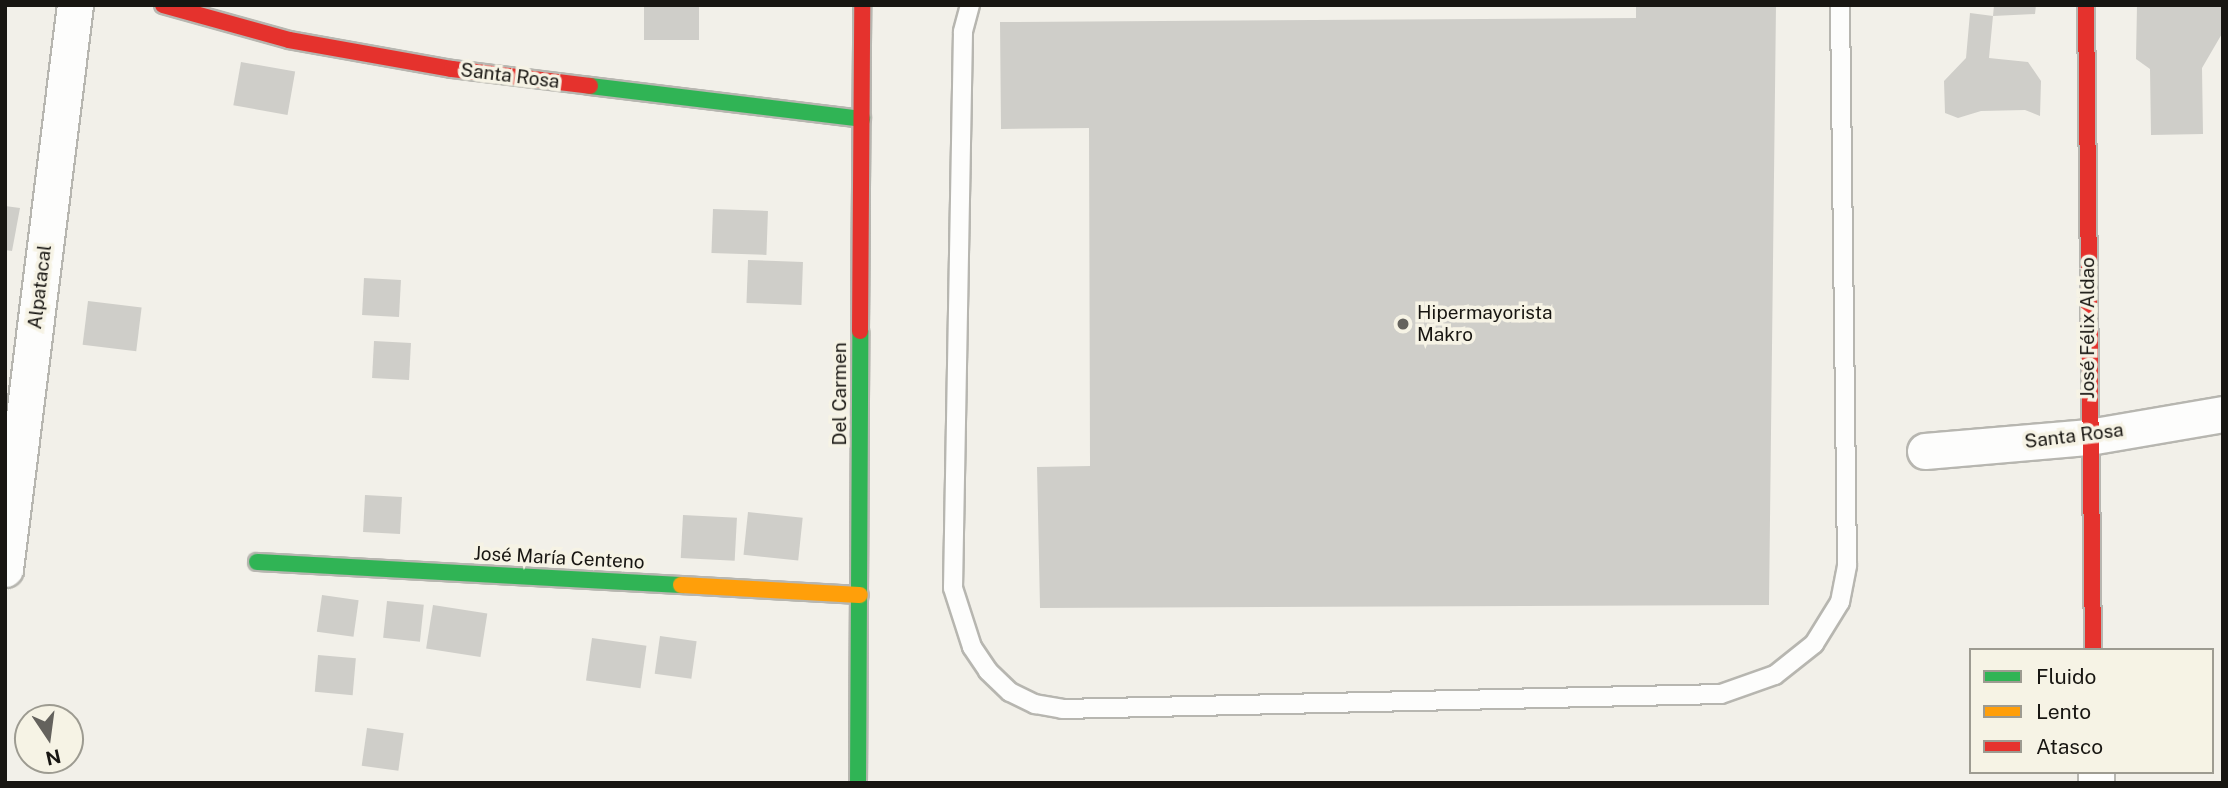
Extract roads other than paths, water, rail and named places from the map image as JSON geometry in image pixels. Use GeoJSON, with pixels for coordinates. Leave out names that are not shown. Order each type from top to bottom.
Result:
{"type":"FeatureCollection","features":[{"type":"Feature","properties":{"kind":"street","name":"Alpatacal"},"geometry":{"type":"LineString","coordinates":[[5,569],[75,5]]}},
{"type":"Feature","properties":{"kind":"street","name":"Santa Rosa"},"geometry":{"type":"LineString","coordinates":[[163,5],[289,40],[452,69],[862,119]]}},
{"type":"Feature","properties":{"kind":"street","name":"Del Carmen"},"geometry":{"type":"LineString","coordinates":[[858,783],[862,5]]}},
{"type":"Feature","properties":{"kind":"street","name":"José Félix Aldao"},"geometry":{"type":"LineString","coordinates":[[2086,5],[2093,648]]}},
{"type":"Feature","properties":{"kind":"street","name":"Santa Rosa"},"geometry":{"type":"LineString","coordinates":[[1925,451],[2089,437],[2223,414]]}},
{"type":"Feature","properties":{"kind":"street","name":"José María Centeno"},"geometry":{"type":"LineString","coordinates":[[257,562],[860,595]]}},
{"type":"Feature","properties":{"kind":"lane"},"geometry":{"type":"LineString","coordinates":[[970,5],[963,32],[953,588],[972,647],[988,671],[1010,692],[1035,704],[1062,709],[1721,694],[1775,675],[1814,644],[1840,602],[1847,565],[1840,5]]}},
{"type":"Feature","properties":{"kind":"place","name":"Hipermayorista Makro"},"geometry":{"type":"Point","coordinates":[1403,324]}}]}
